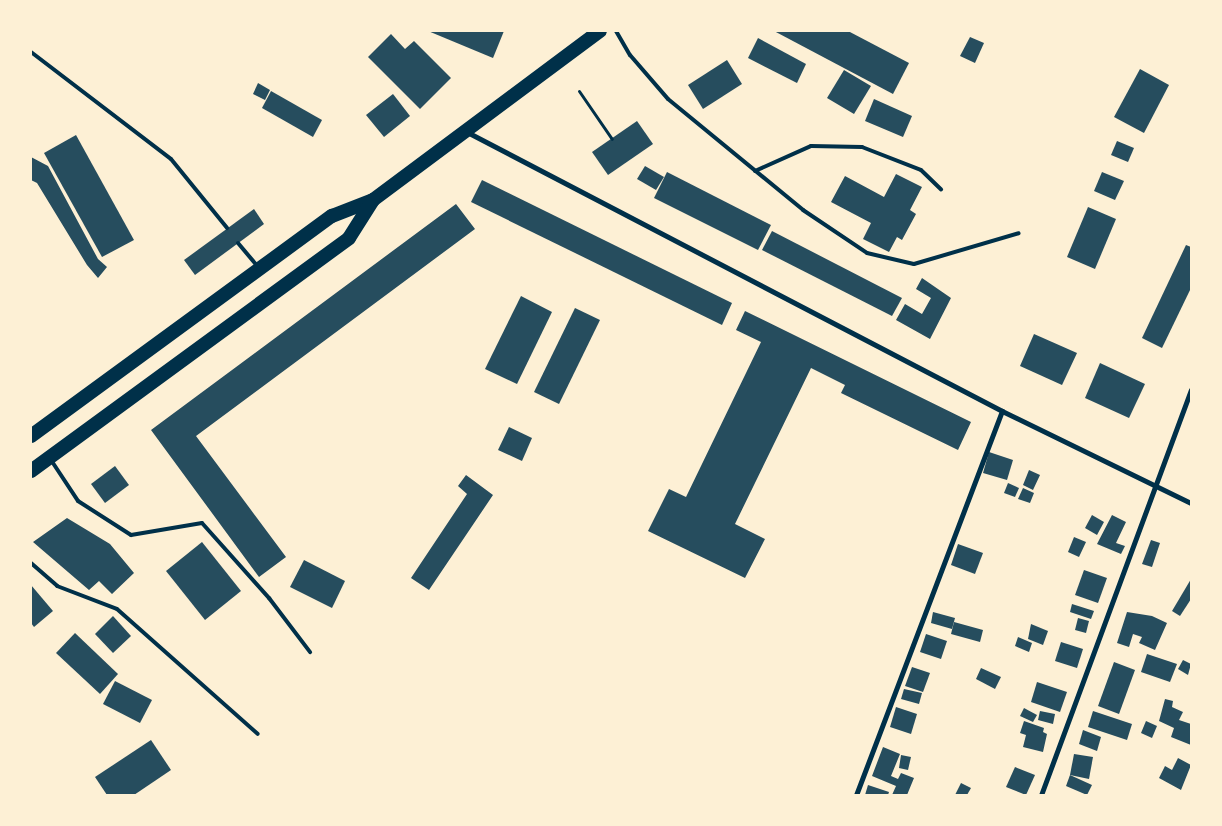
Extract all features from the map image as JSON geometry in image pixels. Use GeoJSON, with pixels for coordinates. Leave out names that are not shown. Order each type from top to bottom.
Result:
{"type":"FeatureCollection","features":[{"type":"Feature","properties":{"kind":"highway"},"geometry":{"type":"LineString","coordinates":[[31,436],[332,216],[373,200],[600,31]]}},
{"type":"Feature","properties":{"kind":"highway"},"geometry":{"type":"LineString","coordinates":[[31,472],[350,238],[373,200]]}},
{"type":"Feature","properties":{"kind":"street"},"geometry":{"type":"LineString","coordinates":[[466,132],[1002,412],[1191,503]]}},
{"type":"Feature","properties":{"kind":"street"},"geometry":{"type":"LineString","coordinates":[[1041,795],[1191,390]]}},
{"type":"Feature","properties":{"kind":"street"},"geometry":{"type":"LineString","coordinates":[[856,795],[1002,412]]}},
{"type":"Feature","properties":{"kind":"lane"},"geometry":{"type":"LineString","coordinates":[[616,31],[630,55],[668,99],[803,210],[867,253],[914,264],[1019,232]]}},
{"type":"Feature","properties":{"kind":"lane"},"geometry":{"type":"LineString","coordinates":[[31,52],[171,159],[227,228]]}},
{"type":"Feature","properties":{"kind":"lane"},"geometry":{"type":"LineString","coordinates":[[755,171],[810,146],[862,147],[922,170],[941,189]]}},
{"type":"Feature","properties":{"kind":"lane"},"geometry":{"type":"LineString","coordinates":[[238,243],[260,270]]}},
{"type":"Feature","properties":{"kind":"lane"},"geometry":{"type":"LineString","coordinates":[[50,458],[78,501],[131,535],[202,523],[269,598],[310,652]]}},
{"type":"Feature","properties":{"kind":"lane"},"geometry":{"type":"LineString","coordinates":[[31,563],[57,586],[117,609],[258,734]]}},
{"type":"Feature","properties":{"kind":"path"},"geometry":{"type":"LineString","coordinates":[[579,91],[612,138]]}},
{"type":"Feature","properties":{"kind":"building"},"geometry":{"type":"Polygon","coordinates":[[[428,31],[504,31],[493,58],[428,31]]]}},
{"type":"Feature","properties":{"kind":"building"},"geometry":{"type":"Polygon","coordinates":[[[774,31],[848,31],[909,63],[893,94],[774,31]]]}},
{"type":"Feature","properties":{"kind":"building"},"geometry":{"type":"Polygon","coordinates":[[[391,34],[405,49],[414,41],[451,78],[420,109],[368,57],[391,34]]]}},
{"type":"Feature","properties":{"kind":"building"},"geometry":{"type":"Polygon","coordinates":[[[970,37],[984,43],[975,63],[960,56],[970,37]]]}},
{"type":"Feature","properties":{"kind":"building"},"geometry":{"type":"Polygon","coordinates":[[[758,38],[806,64],[797,83],[748,58],[758,38]]]}},
{"type":"Feature","properties":{"kind":"building"},"geometry":{"type":"Polygon","coordinates":[[[727,60],[742,84],[703,109],[688,85],[727,60]]]}},
{"type":"Feature","properties":{"kind":"building"},"geometry":{"type":"Polygon","coordinates":[[[1140,69],[1169,85],[1144,133],[1114,117],[1140,69]]]}},
{"type":"Feature","properties":{"kind":"building"},"geometry":{"type":"Polygon","coordinates":[[[844,70],[871,86],[854,114],[827,98],[844,70]]]}},
{"type":"Feature","properties":{"kind":"building"},"geometry":{"type":"Polygon","coordinates":[[[258,83],[270,90],[265,100],[253,94],[258,83]]]}},
{"type":"Feature","properties":{"kind":"building"},"geometry":{"type":"Polygon","coordinates":[[[271,91],[322,120],[313,137],[262,108],[271,91]]]}},
{"type":"Feature","properties":{"kind":"building"},"geometry":{"type":"Polygon","coordinates":[[[393,94],[410,116],[384,137],[366,115],[393,94]]]}},
{"type":"Feature","properties":{"kind":"building"},"geometry":{"type":"Polygon","coordinates":[[[874,99],[912,116],[903,137],[865,121],[874,99]]]}},
{"type":"Feature","properties":{"kind":"building"},"geometry":{"type":"Polygon","coordinates":[[[637,121],[653,144],[608,175],[592,152],[637,121]]]}},
{"type":"Feature","properties":{"kind":"building"},"geometry":{"type":"Polygon","coordinates":[[[76,135],[134,240],[102,257],[44,153],[76,135]]]}},
{"type":"Feature","properties":{"kind":"building"},"geometry":{"type":"Polygon","coordinates":[[[1117,141],[1134,148],[1128,162],[1111,155],[1117,141]]]}},
{"type":"Feature","properties":{"kind":"building"},"geometry":{"type":"Polygon","coordinates":[[[31,157],[48,166],[98,259],[107,267],[98,278],[87,265],[37,183],[31,180],[31,157]]]}},
{"type":"Feature","properties":{"kind":"building"},"geometry":{"type":"Polygon","coordinates":[[[645,166],[664,177],[656,190],[637,179],[645,166]]]}},
{"type":"Feature","properties":{"kind":"building"},"geometry":{"type":"Polygon","coordinates":[[[667,172],[771,225],[758,250],[654,198],[667,172]]]}},
{"type":"Feature","properties":{"kind":"building"},"geometry":{"type":"Polygon","coordinates":[[[1102,172],[1124,181],[1115,200],[1094,191],[1102,172]]]}},
{"type":"Feature","properties":{"kind":"building"},"geometry":{"type":"Polygon","coordinates":[[[896,174],[922,187],[910,210],[916,214],[902,240],[897,237],[889,252],[863,239],[871,223],[831,202],[845,176],[884,197],[896,174]]]}},
{"type":"Feature","properties":{"kind":"building"},"geometry":{"type":"Polygon","coordinates":[[[482,180],[732,303],[722,325],[471,202],[482,180]]]}},
{"type":"Feature","properties":{"kind":"building"},"geometry":{"type":"Polygon","coordinates":[[[456,204],[475,229],[196,436],[286,557],[259,577],[151,430],[456,204]]]}},
{"type":"Feature","properties":{"kind":"building"},"geometry":{"type":"Polygon","coordinates":[[[1088,207],[1116,219],[1095,269],[1067,257],[1088,207]]]}},
{"type":"Feature","properties":{"kind":"building"},"geometry":{"type":"Polygon","coordinates":[[[254,209],[264,224],[195,275],[184,260],[254,209]]]}},
{"type":"Feature","properties":{"kind":"building"},"geometry":{"type":"Polygon","coordinates":[[[772,231],[902,298],[892,316],[762,250],[772,231]]]}},
{"type":"Feature","properties":{"kind":"building"},"geometry":{"type":"Polygon","coordinates":[[[1186,245],[1191,247],[1191,288],[1162,348],[1142,338],[1186,245]]]}},
{"type":"Feature","properties":{"kind":"building"},"geometry":{"type":"Polygon","coordinates":[[[922,278],[951,298],[930,339],[896,320],[905,304],[922,314],[931,298],[916,289],[922,278]]]}},
{"type":"Feature","properties":{"kind":"building"},"geometry":{"type":"Polygon","coordinates":[[[521,296],[552,312],[517,384],[485,369],[521,296]]]}},
{"type":"Feature","properties":{"kind":"building"},"geometry":{"type":"Polygon","coordinates":[[[575,308],[600,320],[559,404],[534,392],[575,308]]]}},
{"type":"Feature","properties":{"kind":"building"},"geometry":{"type":"Polygon","coordinates":[[[745,311],[971,422],[958,450],[841,393],[845,385],[811,368],[735,524],[765,539],[745,578],[648,531],[669,489],[686,497],[761,342],[736,330],[745,311]]]}},
{"type":"Feature","properties":{"kind":"building"},"geometry":{"type":"Polygon","coordinates":[[[1034,334],[1077,353],[1062,385],[1020,366],[1034,334]]]}},
{"type":"Feature","properties":{"kind":"building"},"geometry":{"type":"Polygon","coordinates":[[[1100,363],[1145,384],[1129,418],[1085,398],[1100,363]]]}},
{"type":"Feature","properties":{"kind":"building"},"geometry":{"type":"Polygon","coordinates":[[[509,427],[532,438],[522,461],[498,450],[509,427]]]}},
{"type":"Feature","properties":{"kind":"building"},"geometry":{"type":"Polygon","coordinates":[[[989,452],[1013,460],[1007,480],[983,473],[989,452]]]}},
{"type":"Feature","properties":{"kind":"building"},"geometry":{"type":"Polygon","coordinates":[[[115,466],[129,485],[105,503],[91,484],[115,466]]]}},
{"type":"Feature","properties":{"kind":"building"},"geometry":{"type":"Polygon","coordinates":[[[1029,470],[1040,475],[1033,490],[1023,485],[1029,470]]]}},
{"type":"Feature","properties":{"kind":"building"},"geometry":{"type":"Polygon","coordinates":[[[466,475],[493,495],[429,590],[411,578],[467,494],[458,486],[466,475]]]}},
{"type":"Feature","properties":{"kind":"building"},"geometry":{"type":"Polygon","coordinates":[[[1008,483],[1019,488],[1015,497],[1004,493],[1008,483]]]}},
{"type":"Feature","properties":{"kind":"building"},"geometry":{"type":"Polygon","coordinates":[[[1023,488],[1034,493],[1030,503],[1018,499],[1023,488]]]}},
{"type":"Feature","properties":{"kind":"building"},"geometry":{"type":"Polygon","coordinates":[[[1092,515],[1104,522],[1097,535],[1085,528],[1092,515]]]}},
{"type":"Feature","properties":{"kind":"building"},"geometry":{"type":"Polygon","coordinates":[[[1112,515],[1126,522],[1116,543],[1125,546],[1121,554],[1097,544],[1112,515]]]}},
{"type":"Feature","properties":{"kind":"building"},"geometry":{"type":"Polygon","coordinates":[[[67,518],[110,544],[134,573],[112,594],[99,581],[89,590],[33,542],[67,518]]]}},
{"type":"Feature","properties":{"kind":"building"},"geometry":{"type":"Polygon","coordinates":[[[1074,537],[1086,542],[1079,557],[1068,552],[1074,537]]]}},
{"type":"Feature","properties":{"kind":"building"},"geometry":{"type":"Polygon","coordinates":[[[1151,540],[1160,543],[1152,567],[1142,564],[1151,540]]]}},
{"type":"Feature","properties":{"kind":"building"},"geometry":{"type":"Polygon","coordinates":[[[202,542],[241,591],[205,620],[166,571],[202,542]]]}},
{"type":"Feature","properties":{"kind":"building"},"geometry":{"type":"Polygon","coordinates":[[[958,544],[983,553],[975,574],[951,565],[958,544]]]}},
{"type":"Feature","properties":{"kind":"building"},"geometry":{"type":"Polygon","coordinates":[[[304,560],[345,581],[332,608],[290,587],[304,560]]]}},
{"type":"Feature","properties":{"kind":"building"},"geometry":{"type":"Polygon","coordinates":[[[1084,570],[1107,578],[1098,603],[1075,595],[1084,570]]]}},
{"type":"Feature","properties":{"kind":"building"},"geometry":{"type":"Polygon","coordinates":[[[1191,579],[1191,599],[1180,616],[1172,611],[1191,579]]]}},
{"type":"Feature","properties":{"kind":"building"},"geometry":{"type":"Polygon","coordinates":[[[31,585],[53,611],[34,627],[31,623],[31,585]]]}},
{"type":"Feature","properties":{"kind":"building"},"geometry":{"type":"Polygon","coordinates":[[[1072,604],[1094,611],[1091,619],[1070,612],[1072,604]]]}},
{"type":"Feature","properties":{"kind":"building"},"geometry":{"type":"Polygon","coordinates":[[[933,612],[955,618],[952,629],[931,623],[933,612]]]}},
{"type":"Feature","properties":{"kind":"building"},"geometry":{"type":"Polygon","coordinates":[[[1127,612],[1152,616],[1167,623],[1155,650],[1139,643],[1142,637],[1133,634],[1129,647],[1117,643],[1127,612]]]}},
{"type":"Feature","properties":{"kind":"building"},"geometry":{"type":"Polygon","coordinates":[[[113,616],[131,636],[113,653],[95,634],[113,616]]]}},
{"type":"Feature","properties":{"kind":"building"},"geometry":{"type":"Polygon","coordinates":[[[1078,618],[1089,621],[1086,633],[1075,630],[1078,618]]]}},
{"type":"Feature","properties":{"kind":"building"},"geometry":{"type":"Polygon","coordinates":[[[954,622],[983,630],[980,642],[951,634],[954,622]]]}},
{"type":"Feature","properties":{"kind":"building"},"geometry":{"type":"Polygon","coordinates":[[[1031,624],[1048,631],[1043,645],[1028,639],[1031,624]]]}},
{"type":"Feature","properties":{"kind":"building"},"geometry":{"type":"Polygon","coordinates":[[[75,633],[118,674],[100,694],[56,653],[75,633]]]}},
{"type":"Feature","properties":{"kind":"building"},"geometry":{"type":"Polygon","coordinates":[[[926,634],[947,641],[941,659],[920,652],[926,634]]]}},
{"type":"Feature","properties":{"kind":"building"},"geometry":{"type":"Polygon","coordinates":[[[1018,637],[1032,643],[1029,652],[1015,646],[1018,637]]]}},
{"type":"Feature","properties":{"kind":"building"},"geometry":{"type":"Polygon","coordinates":[[[1061,642],[1083,649],[1077,668],[1055,661],[1061,642]]]}},
{"type":"Feature","properties":{"kind":"building"},"geometry":{"type":"Polygon","coordinates":[[[1147,654],[1177,664],[1170,682],[1141,672],[1147,654]]]}},
{"type":"Feature","properties":{"kind":"building"},"geometry":{"type":"Polygon","coordinates":[[[1183,660],[1191,664],[1188,675],[1178,669],[1183,660]]]}},
{"type":"Feature","properties":{"kind":"building"},"geometry":{"type":"Polygon","coordinates":[[[1114,662],[1135,670],[1119,714],[1098,706],[1114,662]]]}},
{"type":"Feature","properties":{"kind":"building"},"geometry":{"type":"Polygon","coordinates":[[[912,667],[930,673],[923,692],[905,686],[912,667]]]}},
{"type":"Feature","properties":{"kind":"building"},"geometry":{"type":"Polygon","coordinates":[[[981,668],[1001,677],[995,689],[976,679],[981,668]]]}},
{"type":"Feature","properties":{"kind":"building"},"geometry":{"type":"Polygon","coordinates":[[[115,681],[152,700],[140,723],[103,704],[115,681]]]}},
{"type":"Feature","properties":{"kind":"building"},"geometry":{"type":"Polygon","coordinates":[[[1037,682],[1067,692],[1060,712],[1031,702],[1037,682]]]}},
{"type":"Feature","properties":{"kind":"building"},"geometry":{"type":"Polygon","coordinates":[[[904,689],[922,693],[919,704],[901,699],[904,689]]]}},
{"type":"Feature","properties":{"kind":"building"},"geometry":{"type":"Polygon","coordinates":[[[1165,699],[1173,701],[1172,707],[1183,712],[1179,720],[1191,724],[1191,745],[1171,737],[1174,728],[1159,721],[1165,699]]]}},
{"type":"Feature","properties":{"kind":"building"},"geometry":{"type":"Polygon","coordinates":[[[896,707],[917,714],[911,734],[890,727],[896,707]]]}},
{"type":"Feature","properties":{"kind":"building"},"geometry":{"type":"Polygon","coordinates":[[[1024,708],[1037,715],[1033,722],[1020,716],[1024,708]]]}},
{"type":"Feature","properties":{"kind":"building"},"geometry":{"type":"Polygon","coordinates":[[[1040,711],[1055,714],[1053,724],[1038,720],[1040,711]]]}},
{"type":"Feature","properties":{"kind":"building"},"geometry":{"type":"Polygon","coordinates":[[[1093,711],[1132,724],[1127,740],[1088,727],[1093,711]]]}},
{"type":"Feature","properties":{"kind":"building"},"geometry":{"type":"Polygon","coordinates":[[[1024,721],[1044,728],[1043,732],[1047,734],[1043,752],[1023,747],[1026,735],[1020,733],[1024,721]]]}},
{"type":"Feature","properties":{"kind":"building"},"geometry":{"type":"Polygon","coordinates":[[[1146,721],[1157,726],[1152,738],[1141,733],[1146,721]]]}},
{"type":"Feature","properties":{"kind":"building"},"geometry":{"type":"Polygon","coordinates":[[[1083,730],[1101,737],[1097,751],[1079,744],[1083,730]]]}},
{"type":"Feature","properties":{"kind":"building"},"geometry":{"type":"Polygon","coordinates":[[[151,740],[171,770],[134,795],[107,795],[95,777],[151,740]]]}},
{"type":"Feature","properties":{"kind":"building"},"geometry":{"type":"Polygon","coordinates":[[[883,747],[900,754],[891,776],[898,779],[901,773],[914,778],[907,795],[892,795],[896,786],[872,776],[883,747]]]}},
{"type":"Feature","properties":{"kind":"building"},"geometry":{"type":"Polygon","coordinates":[[[1074,754],[1093,757],[1089,779],[1070,775],[1074,754]]]}},
{"type":"Feature","properties":{"kind":"building"},"geometry":{"type":"Polygon","coordinates":[[[901,755],[911,757],[908,770],[899,768],[901,755]]]}},
{"type":"Feature","properties":{"kind":"building"},"geometry":{"type":"Polygon","coordinates":[[[1178,758],[1191,765],[1181,790],[1159,778],[1165,766],[1172,770],[1178,758]]]}},
{"type":"Feature","properties":{"kind":"building"},"geometry":{"type":"Polygon","coordinates":[[[1015,767],[1035,775],[1026,795],[1006,787],[1015,767]]]}},
{"type":"Feature","properties":{"kind":"building"},"geometry":{"type":"Polygon","coordinates":[[[1070,775],[1092,785],[1087,795],[1066,786],[1070,775]]]}},
{"type":"Feature","properties":{"kind":"building"},"geometry":{"type":"Polygon","coordinates":[[[961,783],[971,788],[967,795],[955,795],[961,783]]]}},
{"type":"Feature","properties":{"kind":"building"},"geometry":{"type":"Polygon","coordinates":[[[868,785],[889,792],[888,795],[865,795],[868,785]]]}}]}
